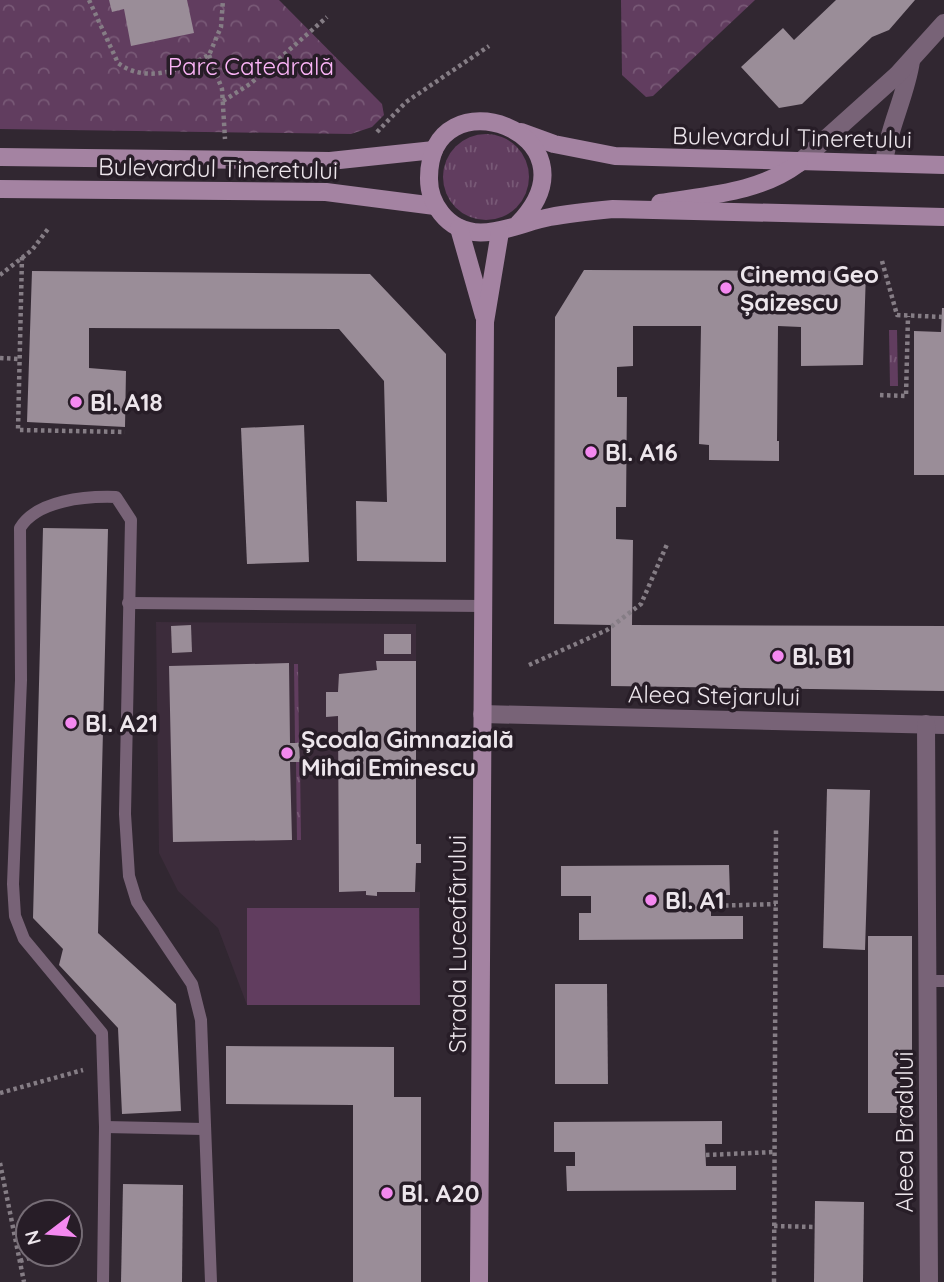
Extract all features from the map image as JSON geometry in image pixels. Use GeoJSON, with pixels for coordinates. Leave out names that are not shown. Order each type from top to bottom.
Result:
{"type":"FeatureCollection","features":[{"type":"Feature","properties":{"kind":"main road","name":"Bulevardul Tineretului"},"geometry":{"type":"LineString","coordinates":[[0,157],[330,161],[434,150],[458,127],[477,120],[496,121],[554,144],[615,156],[944,165]]}},
{"type":"Feature","properties":{"kind":"main road"},"geometry":{"type":"LineString","coordinates":[[517,130],[531,143],[539,159],[542,177],[539,195],[531,211],[518,223]]}},
{"type":"Feature","properties":{"kind":"main road"},"geometry":{"type":"LineString","coordinates":[[434,150],[429,168],[429,187],[435,206],[446,219],[459,228],[486,234],[500,232],[518,223],[566,214],[757,186],[781,177],[799,163]]}},
{"type":"Feature","properties":{"kind":"main road","name":"Bulevardul Tineretului"},"geometry":{"type":"LineString","coordinates":[[0,190],[326,192],[435,206]]}},
{"type":"Feature","properties":{"kind":"main road"},"geometry":{"type":"LineString","coordinates":[[613,209],[944,217]]}},
{"type":"Feature","properties":{"kind":"main road","name":"Strada Luceafărului"},"geometry":{"type":"LineString","coordinates":[[459,228],[485,322]]}},
{"type":"Feature","properties":{"kind":"main road","name":"Strada Luceafărului"},"geometry":{"type":"LineString","coordinates":[[478,1282],[485,322],[500,232]]}},
{"type":"Feature","properties":{"kind":"street"},"geometry":{"type":"LineString","coordinates":[[799,163],[911,61],[944,23]]}},
{"type":"Feature","properties":{"kind":"street"},"geometry":{"type":"LineString","coordinates":[[884,163],[911,61]]}},
{"type":"Feature","properties":{"kind":"street","name":"Aleea Stejarului"},"geometry":{"type":"LineString","coordinates":[[482,713],[935,724]]}},
{"type":"Feature","properties":{"kind":"street","name":"Aleea Bradului"},"geometry":{"type":"LineString","coordinates":[[929,1282],[936,981],[935,724]]}},
{"type":"Feature","properties":{"kind":"lane"},"geometry":{"type":"LineString","coordinates":[[103,1282],[103,1033],[24,939],[15,916],[21,680],[18,562],[20,528],[26,518],[52,505],[116,497],[131,520],[125,814],[129,876],[137,902],[191,984],[201,1020],[211,1282]]}},
{"type":"Feature","properties":{"kind":"lane"},"geometry":{"type":"LineString","coordinates":[[128,603],[483,606]]}},
{"type":"Feature","properties":{"kind":"lane"},"geometry":{"type":"LineString","coordinates":[[105,1127],[204,1129]]}},
{"type":"Feature","properties":{"kind":"path"},"geometry":{"type":"LineString","coordinates":[[89,0],[109,48],[125,69],[157,74],[176,70],[209,55]]}},
{"type":"Feature","properties":{"kind":"path"},"geometry":{"type":"LineString","coordinates":[[223,0],[221,27],[209,55],[223,101],[225,132]]}},
{"type":"Feature","properties":{"kind":"path"},"geometry":{"type":"LineString","coordinates":[[223,101],[250,84],[327,17]]}},
{"type":"Feature","properties":{"kind":"path"},"geometry":{"type":"LineString","coordinates":[[372,135],[405,102],[489,46]]}},
{"type":"Feature","properties":{"kind":"path"},"geometry":{"type":"LineString","coordinates":[[225,142],[238,142]]}},
{"type":"Feature","properties":{"kind":"path"},"geometry":{"type":"LineString","coordinates":[[0,275],[32,250],[48,229]]}},
{"type":"Feature","properties":{"kind":"path"},"geometry":{"type":"LineString","coordinates":[[22,257],[18,429],[125,432]]}},
{"type":"Feature","properties":{"kind":"path"},"geometry":{"type":"LineString","coordinates":[[882,261],[897,315],[944,317]]}},
{"type":"Feature","properties":{"kind":"path"},"geometry":{"type":"LineString","coordinates":[[880,396],[906,396],[908,316]]}},
{"type":"Feature","properties":{"kind":"path"},"geometry":{"type":"LineString","coordinates":[[0,358],[19,359]]}},
{"type":"Feature","properties":{"kind":"path"},"geometry":{"type":"LineString","coordinates":[[529,666],[607,629],[641,604],[668,542]]}},
{"type":"Feature","properties":{"kind":"path"},"geometry":{"type":"LineString","coordinates":[[774,1282],[776,827]]}},
{"type":"Feature","properties":{"kind":"path"},"geometry":{"type":"LineString","coordinates":[[711,905],[776,904]]}},
{"type":"Feature","properties":{"kind":"path"},"geometry":{"type":"LineString","coordinates":[[0,1093],[105,1064]]}},
{"type":"Feature","properties":{"kind":"path"},"geometry":{"type":"LineString","coordinates":[[706,1155],[775,1152]]}},
{"type":"Feature","properties":{"kind":"path"},"geometry":{"type":"LineString","coordinates":[[0,1163],[14,1232]]}},
{"type":"Feature","properties":{"kind":"path"},"geometry":{"type":"LineString","coordinates":[[774,1226],[815,1227]]}},
{"type":"Feature","properties":{"kind":"shaded area","name":"Școala Gimnazială Mihai Eminescu"},"geometry":{"type":"Polygon","coordinates":[[[156,622],[416,624],[416,844],[421,844],[421,863],[416,864],[415,892],[420,892],[420,1005],[247,1005],[218,928],[178,891],[159,853],[156,622]]]}},
{"type":"Feature","properties":{"kind":"green space","name":"Parc Catedrală"},"geometry":{"type":"Polygon","coordinates":[[[0,0],[279,0],[382,104],[384,115],[372,127],[351,134],[0,129],[0,0]]]}},
{"type":"Feature","properties":{"kind":"green space"},"geometry":{"type":"Polygon","coordinates":[[[621,0],[755,0],[653,96],[646,97],[622,75],[621,0]]]}},
{"type":"Feature","properties":{"kind":"green space"},"geometry":{"type":"Polygon","coordinates":[[[478,134],[494,134],[517,146],[526,160],[529,177],[526,194],[517,208],[494,220],[478,220],[462,213],[450,201],[443,185],[443,169],[450,153],[462,141],[478,134]]]}},
{"type":"Feature","properties":{"kind":"green space"},"geometry":{"type":"Polygon","coordinates":[[[889,330],[897,330],[898,386],[890,386],[889,330]]]}},
{"type":"Feature","properties":{"kind":"green space"},"geometry":{"type":"Polygon","coordinates":[[[294,664],[298,664],[299,743],[295,743],[294,664]]]}},
{"type":"Feature","properties":{"kind":"green space"},"geometry":{"type":"Polygon","coordinates":[[[296,762],[300,762],[301,840],[297,840],[296,762]]]}},
{"type":"Feature","properties":{"kind":"green space"},"geometry":{"type":"Polygon","coordinates":[[[247,908],[419,908],[420,1005],[247,1005],[247,908]]]}},
{"type":"Feature","properties":{"kind":"building"},"geometry":{"type":"Polygon","coordinates":[[[109,0],[187,0],[194,33],[131,46],[124,9],[112,12],[109,0]]]}},
{"type":"Feature","properties":{"kind":"building"},"geometry":{"type":"Polygon","coordinates":[[[836,0],[915,0],[889,30],[872,37],[802,104],[779,108],[741,67],[783,28],[794,40],[836,0]]]}},
{"type":"Feature","properties":{"kind":"building"},"geometry":{"type":"Polygon","coordinates":[[[584,270],[866,271],[863,365],[801,366],[801,327],[778,326],[779,461],[709,460],[709,445],[699,444],[701,326],[633,326],[633,366],[617,367],[617,397],[627,397],[626,507],[616,507],[616,539],[633,540],[632,625],[944,626],[944,691],[611,686],[611,625],[554,624],[555,317],[584,270]]]}},
{"type":"Feature","properties":{"kind":"building","name":"Bl. A18"},"geometry":{"type":"Polygon","coordinates":[[[32,271],[370,274],[446,354],[446,562],[357,561],[356,501],[387,502],[384,381],[339,329],[89,328],[89,368],[126,371],[125,427],[27,422],[32,271]]]}},
{"type":"Feature","properties":{"kind":"building"},"geometry":{"type":"Polygon","coordinates":[[[942,308],[944,475],[914,475],[914,331],[941,332],[942,308]]]}},
{"type":"Feature","properties":{"kind":"building"},"geometry":{"type":"Polygon","coordinates":[[[304,425],[309,562],[247,564],[241,428],[304,425]]]}},
{"type":"Feature","properties":{"kind":"building","name":"Bl. A21"},"geometry":{"type":"Polygon","coordinates":[[[43,528],[108,529],[98,933],[176,1004],[181,1111],[122,1114],[118,1028],[59,965],[63,949],[33,918],[43,528]]]}},
{"type":"Feature","properties":{"kind":"building"},"geometry":{"type":"Polygon","coordinates":[[[191,625],[192,652],[172,653],[171,626],[191,625]]]}},
{"type":"Feature","properties":{"kind":"building"},"geometry":{"type":"Polygon","coordinates":[[[384,634],[411,634],[411,654],[384,654],[384,634]]]}},
{"type":"Feature","properties":{"kind":"building","name":"Școala Gimnazială Mihai Eminescu"},"geometry":{"type":"Polygon","coordinates":[[[376,661],[416,661],[416,844],[421,844],[421,863],[416,863],[415,892],[377,892],[377,896],[366,895],[366,891],[339,892],[338,716],[326,717],[326,692],[338,692],[339,674],[377,670],[376,661]]]}},
{"type":"Feature","properties":{"kind":"building"},"geometry":{"type":"Polygon","coordinates":[[[289,663],[290,743],[299,743],[300,762],[290,762],[292,840],[173,842],[169,666],[289,663]]]}},
{"type":"Feature","properties":{"kind":"building"},"geometry":{"type":"Polygon","coordinates":[[[827,789],[870,790],[865,950],[823,948],[827,789]]]}},
{"type":"Feature","properties":{"kind":"building","name":"Bl. A1"},"geometry":{"type":"Polygon","coordinates":[[[729,865],[730,895],[711,895],[711,916],[743,916],[743,939],[579,940],[579,913],[591,913],[591,896],[561,896],[561,866],[729,865]]]}},
{"type":"Feature","properties":{"kind":"building"},"geometry":{"type":"Polygon","coordinates":[[[868,936],[912,936],[912,1113],[868,1113],[868,936]]]}},
{"type":"Feature","properties":{"kind":"building"},"geometry":{"type":"Polygon","coordinates":[[[555,984],[607,984],[608,1084],[555,1084],[555,984]]]}},
{"type":"Feature","properties":{"kind":"building","name":"Bl. A20"},"geometry":{"type":"Polygon","coordinates":[[[226,1046],[394,1047],[394,1097],[421,1097],[421,1282],[353,1282],[353,1105],[226,1104],[226,1046]]]}},
{"type":"Feature","properties":{"kind":"building"},"geometry":{"type":"Polygon","coordinates":[[[722,1121],[722,1144],[705,1144],[706,1166],[736,1166],[736,1190],[567,1191],[566,1166],[575,1166],[575,1152],[554,1152],[554,1122],[722,1121]]]}},
{"type":"Feature","properties":{"kind":"building"},"geometry":{"type":"Polygon","coordinates":[[[123,1184],[183,1185],[182,1282],[121,1282],[123,1184]]]}},
{"type":"Feature","properties":{"kind":"building"},"geometry":{"type":"Polygon","coordinates":[[[815,1201],[864,1202],[863,1282],[814,1282],[815,1201]]]}},
{"type":"Feature","properties":{"kind":"place","name":"Cinema Geo Șaizescu"},"geometry":{"type":"Point","coordinates":[726,288]}},
{"type":"Feature","properties":{"kind":"place","name":"Bl. A18"},"geometry":{"type":"Point","coordinates":[76,402]}},
{"type":"Feature","properties":{"kind":"place","name":"Bl. A16"},"geometry":{"type":"Point","coordinates":[591,452]}},
{"type":"Feature","properties":{"kind":"place","name":"Bl. B1"},"geometry":{"type":"Point","coordinates":[778,656]}},
{"type":"Feature","properties":{"kind":"place","name":"Bl. A21"},"geometry":{"type":"Point","coordinates":[71,723]}},
{"type":"Feature","properties":{"kind":"place","name":"Școala Gimnazială Mihai Eminescu"},"geometry":{"type":"Point","coordinates":[287,753]}},
{"type":"Feature","properties":{"kind":"place","name":"Bl. A1"},"geometry":{"type":"Point","coordinates":[651,900]}},
{"type":"Feature","properties":{"kind":"place","name":"Bl. A20"},"geometry":{"type":"Point","coordinates":[387,1193]}}]}
